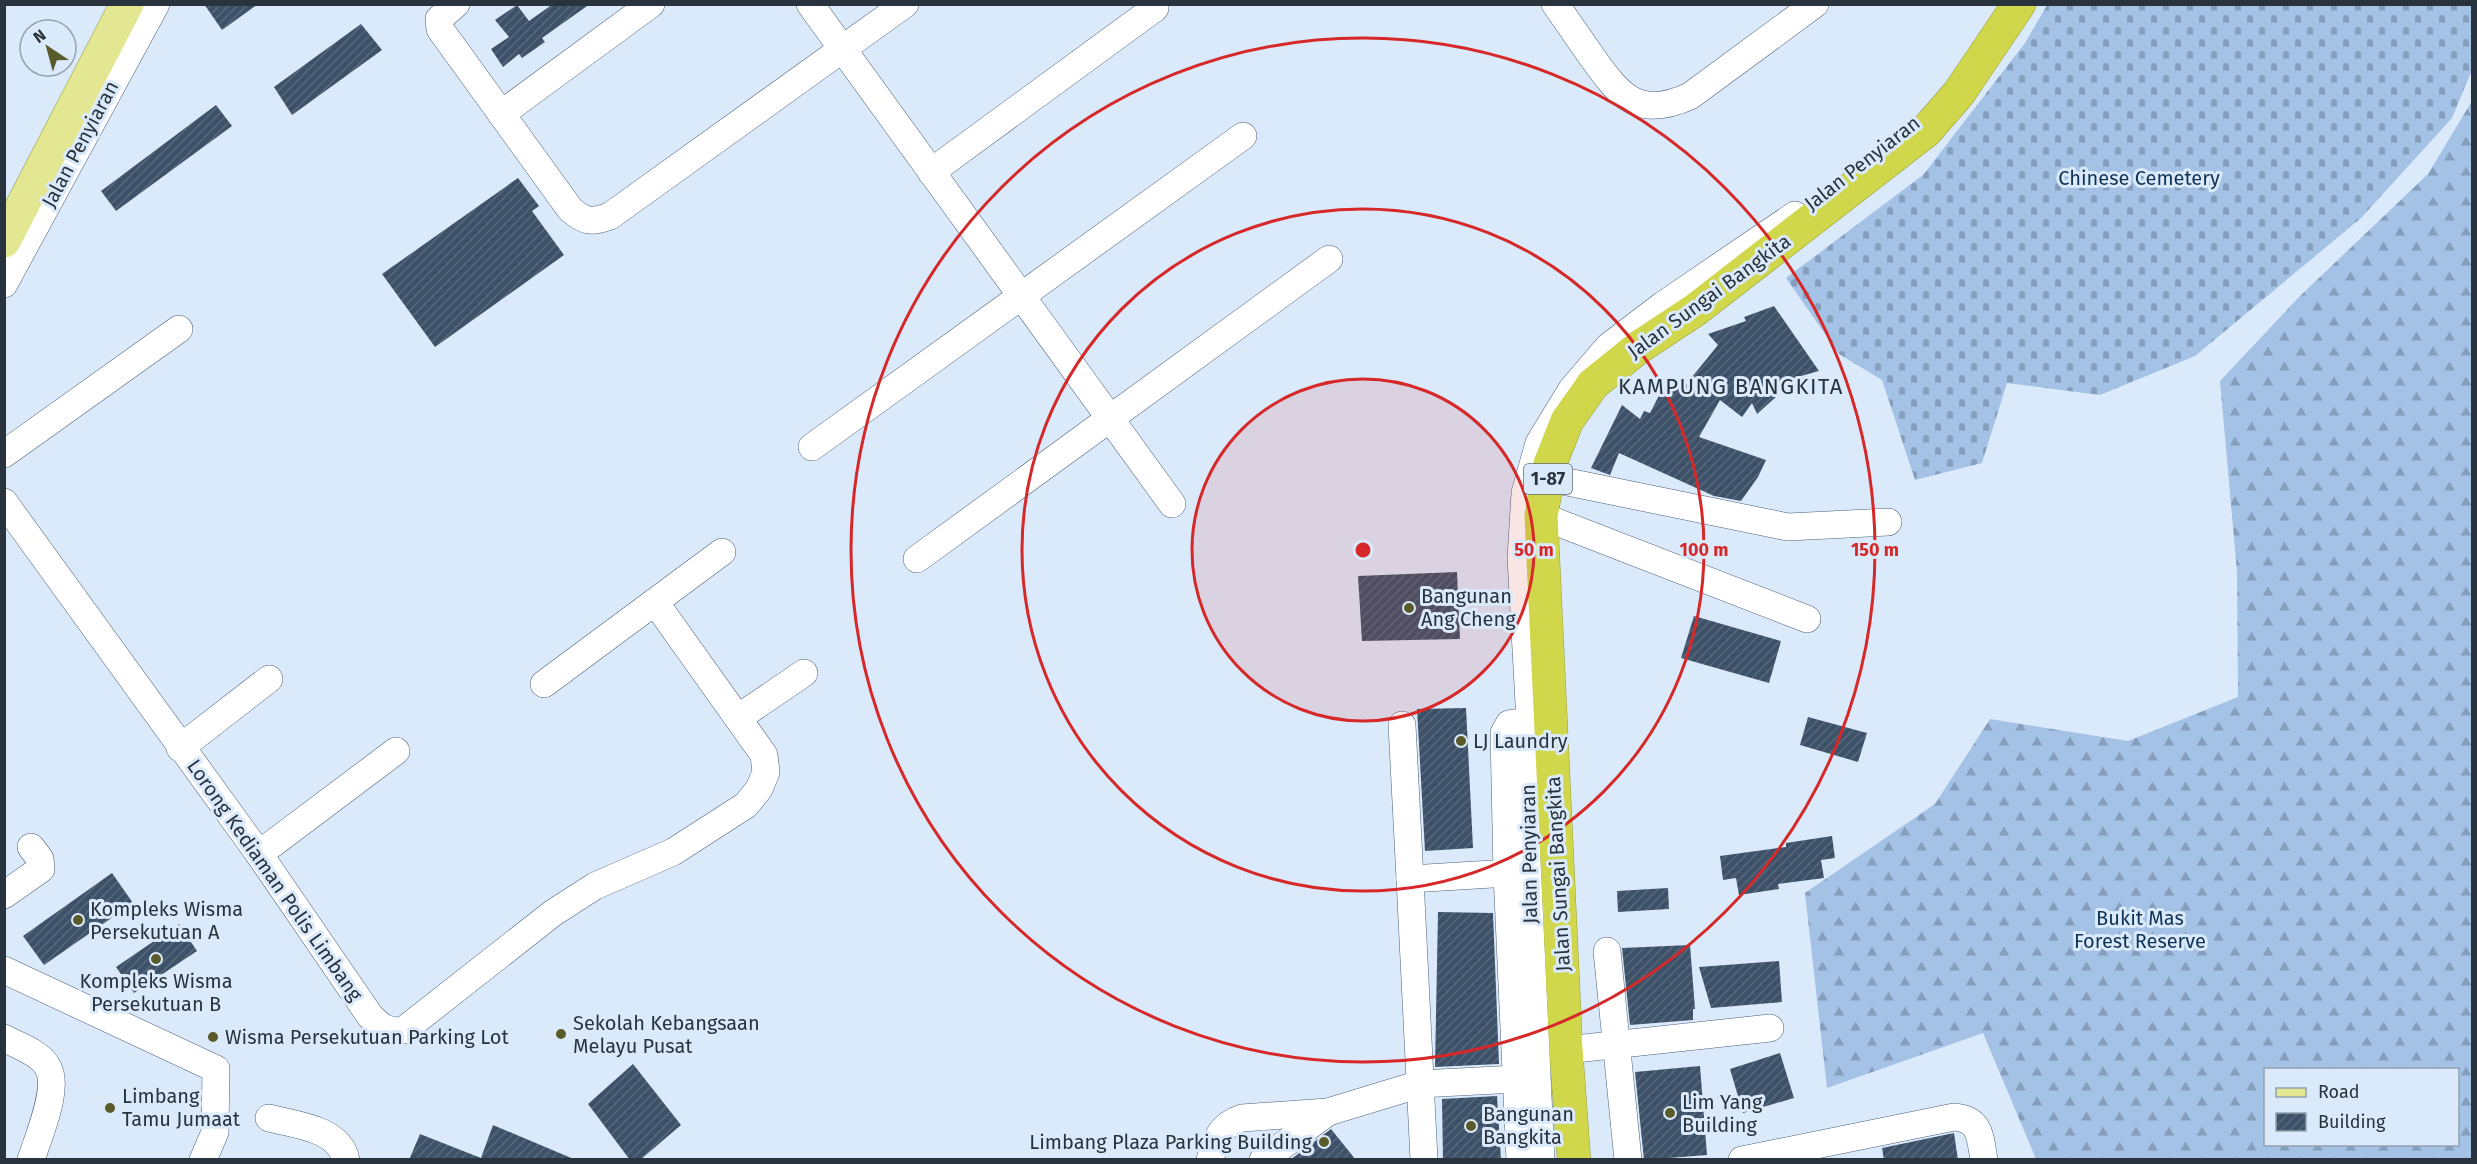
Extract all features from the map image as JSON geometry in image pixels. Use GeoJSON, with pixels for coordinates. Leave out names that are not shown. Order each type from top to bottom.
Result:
{"type":"FeatureCollection","features":[{"type":"Feature","properties":{"kind":"highway","name":"Jalan Sungai Bangkita"},"geometry":{"type":"LineString","coordinates":[[1574,1160],[1566,1050],[1531,872],[1530,838],[1541,722],[1541,516],[1550,464],[1567,421],[1593,384],[1639,347],[1704,303],[1926,131],[1959,93],[2019,4]]}},
{"type":"Feature","properties":{"kind":"main road"},"geometry":{"type":"LineString","coordinates":[[4,241],[127,4]]}},
{"type":"Feature","properties":{"kind":"street","name":"Jalan Penyiaran"},"geometry":{"type":"LineString","coordinates":[[4,284],[156,4]]}},
{"type":"Feature","properties":{"kind":"street"},"geometry":{"type":"LineString","coordinates":[[456,4],[439,19],[440,29],[570,209],[581,219],[596,221],[610,216],[905,4]]}},
{"type":"Feature","properties":{"kind":"street"},"geometry":{"type":"LineString","coordinates":[[501,114],[651,4]]}},
{"type":"Feature","properties":{"kind":"street"},"geometry":{"type":"LineString","coordinates":[[810,4],[1172,504]]}},
{"type":"Feature","properties":{"kind":"street"},"geometry":{"type":"LineString","coordinates":[[1555,4],[1611,84],[1628,98],[1648,106],[1670,105],[1690,96],[1815,4]]}},
{"type":"Feature","properties":{"kind":"street","name":"Jalan Penyiaran"},"geometry":{"type":"LineString","coordinates":[[1541,722],[1521,558],[1525,493],[1539,443],[1572,388],[1608,347],[1663,305],[1832,190],[1907,133],[1940,99],[2006,4]]}},
{"type":"Feature","properties":{"kind":"street"},"geometry":{"type":"LineString","coordinates":[[931,172],[1155,8]]}},
{"type":"Feature","properties":{"kind":"street"},"geometry":{"type":"LineString","coordinates":[[812,447],[1243,136]]}},
{"type":"Feature","properties":{"kind":"street"},"geometry":{"type":"LineString","coordinates":[[917,559],[1329,259]]}},
{"type":"Feature","properties":{"kind":"street"},"geometry":{"type":"LineString","coordinates":[[4,454],[179,329]]}},
{"type":"Feature","properties":{"kind":"street"},"geometry":{"type":"LineString","coordinates":[[1548,478],[1788,527],[1888,522]]}},
{"type":"Feature","properties":{"kind":"street","name":"Lorong Kediaman Polis Limbang"},"geometry":{"type":"LineString","coordinates":[[4,502],[259,854],[370,1016],[380,1026],[392,1032],[404,1030],[553,913],[596,886],[673,852],[746,805],[759,789],[766,772],[764,755],[655,602]]}},
{"type":"Feature","properties":{"kind":"street"},"geometry":{"type":"LineString","coordinates":[[1541,516],[1808,619]]}},
{"type":"Feature","properties":{"kind":"street"},"geometry":{"type":"LineString","coordinates":[[543,684],[722,552]]}},
{"type":"Feature","properties":{"kind":"street"},"geometry":{"type":"LineString","coordinates":[[738,718],[804,673]]}},
{"type":"Feature","properties":{"kind":"street"},"geometry":{"type":"LineString","coordinates":[[180,748],[269,679]]}},
{"type":"Feature","properties":{"kind":"street"},"geometry":{"type":"LineString","coordinates":[[1520,1160],[1516,1079],[1531,872],[1530,838],[1504,733],[1509,724],[1541,722]]}},
{"type":"Feature","properties":{"kind":"street"},"geometry":{"type":"LineString","coordinates":[[1402,725],[1424,1160]]}},
{"type":"Feature","properties":{"kind":"street"},"geometry":{"type":"LineString","coordinates":[[259,854],[396,751]]}},
{"type":"Feature","properties":{"kind":"street"},"geometry":{"type":"LineString","coordinates":[[4,895],[41,869],[40,859],[31,847]]}},
{"type":"Feature","properties":{"kind":"street","name":"Jalan Penyiaran"},"geometry":{"type":"LineString","coordinates":[[1531,872],[1540,1160]]}},
{"type":"Feature","properties":{"kind":"street"},"geometry":{"type":"LineString","coordinates":[[1410,879],[1531,872]]}},
{"type":"Feature","properties":{"kind":"street"},"geometry":{"type":"LineString","coordinates":[[1607,951],[1628,1160]]}},
{"type":"Feature","properties":{"kind":"street"},"geometry":{"type":"LineString","coordinates":[[4,970],[216,1069],[214,1131],[203,1160]]}},
{"type":"Feature","properties":{"kind":"street"},"geometry":{"type":"LineString","coordinates":[[1566,1050],[1770,1028]]}},
{"type":"Feature","properties":{"kind":"street"},"geometry":{"type":"LineString","coordinates":[[4,1038],[36,1055],[47,1066],[53,1079],[51,1095],[31,1160]]}},
{"type":"Feature","properties":{"kind":"street"},"geometry":{"type":"LineString","coordinates":[[1210,1160],[1216,1139],[1222,1129],[1242,1118],[1328,1112],[1420,1084],[1516,1079]]}},
{"type":"Feature","properties":{"kind":"street"},"geometry":{"type":"LineString","coordinates":[[1263,1160],[1328,1112]]}},
{"type":"Feature","properties":{"kind":"street"},"geometry":{"type":"LineString","coordinates":[[1742,1160],[1856,1149],[1954,1117],[1965,1118],[1974,1124],[1979,1135],[1984,1160]]}},
{"type":"Feature","properties":{"kind":"street"},"geometry":{"type":"LineString","coordinates":[[270,1118],[326,1134],[343,1148],[346,1160]]}},
{"type":"Feature","properties":{"kind":"green space","name":"Chinese Cemetery"},"geometry":{"type":"Polygon","coordinates":[[[2047,5],[2472,5],[2472,70],[2452,118],[2361,218],[2195,356],[2100,395],[2007,383],[1982,463],[1915,480],[1882,380],[1839,354],[1786,278],[1923,175],[2025,43],[2047,5]]]}},
{"type":"Feature","properties":{"kind":"green space","name":"Bukit Mas Forest Reserve"},"geometry":{"type":"Polygon","coordinates":[[[2472,101],[2472,1159],[2036,1159],[1983,1033],[1827,1088],[1805,893],[1935,804],[1990,719],[2128,741],[2238,697],[2237,572],[2220,381],[2299,297],[2428,174],[2472,101]]]}},
{"type":"Feature","properties":{"kind":"building"},"geometry":{"type":"Polygon","coordinates":[[[204,4],[258,4],[222,30],[204,4]]]}},
{"type":"Feature","properties":{"kind":"building"},"geometry":{"type":"Polygon","coordinates":[[[553,4],[590,4],[542,38],[545,42],[522,58],[519,54],[503,67],[491,49],[509,37],[495,20],[517,5],[529,21],[553,4]]]}},
{"type":"Feature","properties":{"kind":"building"},"geometry":{"type":"Polygon","coordinates":[[[361,24],[382,50],[292,115],[274,87],[361,24]]]}},
{"type":"Feature","properties":{"kind":"building"},"geometry":{"type":"Polygon","coordinates":[[[216,105],[232,126],[116,211],[101,191],[216,105]]]}},
{"type":"Feature","properties":{"kind":"building"},"geometry":{"type":"Polygon","coordinates":[[[518,178],[539,206],[532,211],[564,255],[435,347],[382,274],[518,178]]]}},
{"type":"Feature","properties":{"kind":"building"},"geometry":{"type":"Polygon","coordinates":[[[1774,306],[1819,371],[1769,385],[1777,396],[1757,414],[1752,403],[1742,417],[1720,400],[1699,437],[1766,460],[1758,477],[1741,501],[1714,496],[1619,453],[1610,475],[1591,468],[1622,405],[1640,419],[1644,411],[1650,413],[1668,378],[1683,388],[1718,345],[1708,334],[1746,321],[1744,317],[1774,306]]]}},
{"type":"Feature","properties":{"kind":"building","name":"Bangunan Ang Cheng"},"geometry":{"type":"Polygon","coordinates":[[[1457,572],[1460,639],[1362,641],[1358,576],[1457,572]]]}},
{"type":"Feature","properties":{"kind":"building"},"geometry":{"type":"Polygon","coordinates":[[[1694,616],[1781,641],[1769,683],[1681,658],[1694,616]]]}},
{"type":"Feature","properties":{"kind":"building"},"geometry":{"type":"Polygon","coordinates":[[[1466,708],[1473,848],[1425,851],[1417,709],[1466,708]]]}},
{"type":"Feature","properties":{"kind":"building"},"geometry":{"type":"Polygon","coordinates":[[[1808,717],[1867,733],[1858,762],[1800,745],[1808,717]]]}},
{"type":"Feature","properties":{"kind":"building"},"geometry":{"type":"Polygon","coordinates":[[[1832,836],[1835,858],[1821,860],[1824,878],[1778,884],[1779,889],[1739,895],[1736,878],[1723,880],[1720,856],[1786,847],[1786,843],[1832,836]]]}},
{"type":"Feature","properties":{"kind":"building","name":"Kompleks Wisma Persekutuan A"},"geometry":{"type":"Polygon","coordinates":[[[112,873],[133,903],[44,965],[23,936],[112,873]]]}},
{"type":"Feature","properties":{"kind":"building"},"geometry":{"type":"Polygon","coordinates":[[[1668,888],[1669,909],[1618,912],[1617,891],[1668,888]]]}},
{"type":"Feature","properties":{"kind":"building"},"geometry":{"type":"Polygon","coordinates":[[[1438,912],[1493,913],[1499,1064],[1435,1067],[1438,912]]]}},
{"type":"Feature","properties":{"kind":"building","name":"Kompleks Wisma Persekutuan B"},"geometry":{"type":"Polygon","coordinates":[[[179,924],[197,951],[134,993],[116,967],[179,924]]]}},
{"type":"Feature","properties":{"kind":"building"},"geometry":{"type":"Polygon","coordinates":[[[1690,945],[1695,1009],[1693,1009],[1693,1020],[1630,1025],[1622,948],[1690,945]]]}},
{"type":"Feature","properties":{"kind":"building"},"geometry":{"type":"Polygon","coordinates":[[[1779,961],[1782,1002],[1711,1008],[1699,967],[1779,961]]]}},
{"type":"Feature","properties":{"kind":"building"},"geometry":{"type":"Polygon","coordinates":[[[1780,1053],[1794,1098],[1743,1113],[1730,1069],[1780,1053]]]}},
{"type":"Feature","properties":{"kind":"building"},"geometry":{"type":"Polygon","coordinates":[[[633,1064],[681,1125],[640,1160],[630,1160],[588,1104],[633,1064]]]}},
{"type":"Feature","properties":{"kind":"building","name":"Lim Yang Building"},"geometry":{"type":"Polygon","coordinates":[[[1700,1066],[1707,1155],[1644,1160],[1635,1072],[1700,1066]]]}},
{"type":"Feature","properties":{"kind":"building","name":"Bangunan Bangkita"},"geometry":{"type":"Polygon","coordinates":[[[1497,1096],[1501,1160],[1443,1160],[1442,1099],[1497,1096]]]}},
{"type":"Feature","properties":{"kind":"building"},"geometry":{"type":"Polygon","coordinates":[[[493,1125],[576,1160],[409,1160],[420,1134],[481,1158],[493,1125]]]}},
{"type":"Feature","properties":{"kind":"building","name":"Limbang Plaza Parking Building"},"geometry":{"type":"Polygon","coordinates":[[[1331,1129],[1356,1160],[1290,1160],[1331,1129]]]}},
{"type":"Feature","properties":{"kind":"building"},"geometry":{"type":"Polygon","coordinates":[[[1954,1133],[1958,1160],[1884,1160],[1882,1148],[1954,1133]]]}},
{"type":"Feature","properties":{"kind":"place","name":"Bangunan Ang Cheng"},"geometry":{"type":"Point","coordinates":[1409,608]}},
{"type":"Feature","properties":{"kind":"place","name":"LJ Laundry"},"geometry":{"type":"Point","coordinates":[1461,741]}},
{"type":"Feature","properties":{"kind":"place","name":"Kompleks Wisma Persekutuan A"},"geometry":{"type":"Point","coordinates":[78,920]}},
{"type":"Feature","properties":{"kind":"place","name":"Kompleks Wisma Persekutuan B"},"geometry":{"type":"Point","coordinates":[156,959]}},
{"type":"Feature","properties":{"kind":"place","name":"Sekolah Kebangsaan Melayu Pusat"},"geometry":{"type":"Point","coordinates":[561,1034]}},
{"type":"Feature","properties":{"kind":"place","name":"Wisma Persekutuan Parking Lot"},"geometry":{"type":"Point","coordinates":[213,1037]}},
{"type":"Feature","properties":{"kind":"place","name":"Limbang Tamu Jumaat"},"geometry":{"type":"Point","coordinates":[110,1108]}},
{"type":"Feature","properties":{"kind":"place","name":"Lim Yang Building"},"geometry":{"type":"Point","coordinates":[1670,1113]}},
{"type":"Feature","properties":{"kind":"place","name":"Bangunan Bangkita"},"geometry":{"type":"Point","coordinates":[1471,1126]}},
{"type":"Feature","properties":{"kind":"place","name":"Limbang Plaza Parking Building"},"geometry":{"type":"Point","coordinates":[1324,1142]}},
{"type":"Feature","properties":{"kind":"district","name":"KAMPUNG BANGKITA"},"geometry":{"type":"Point","coordinates":[1731,386]}}]}
